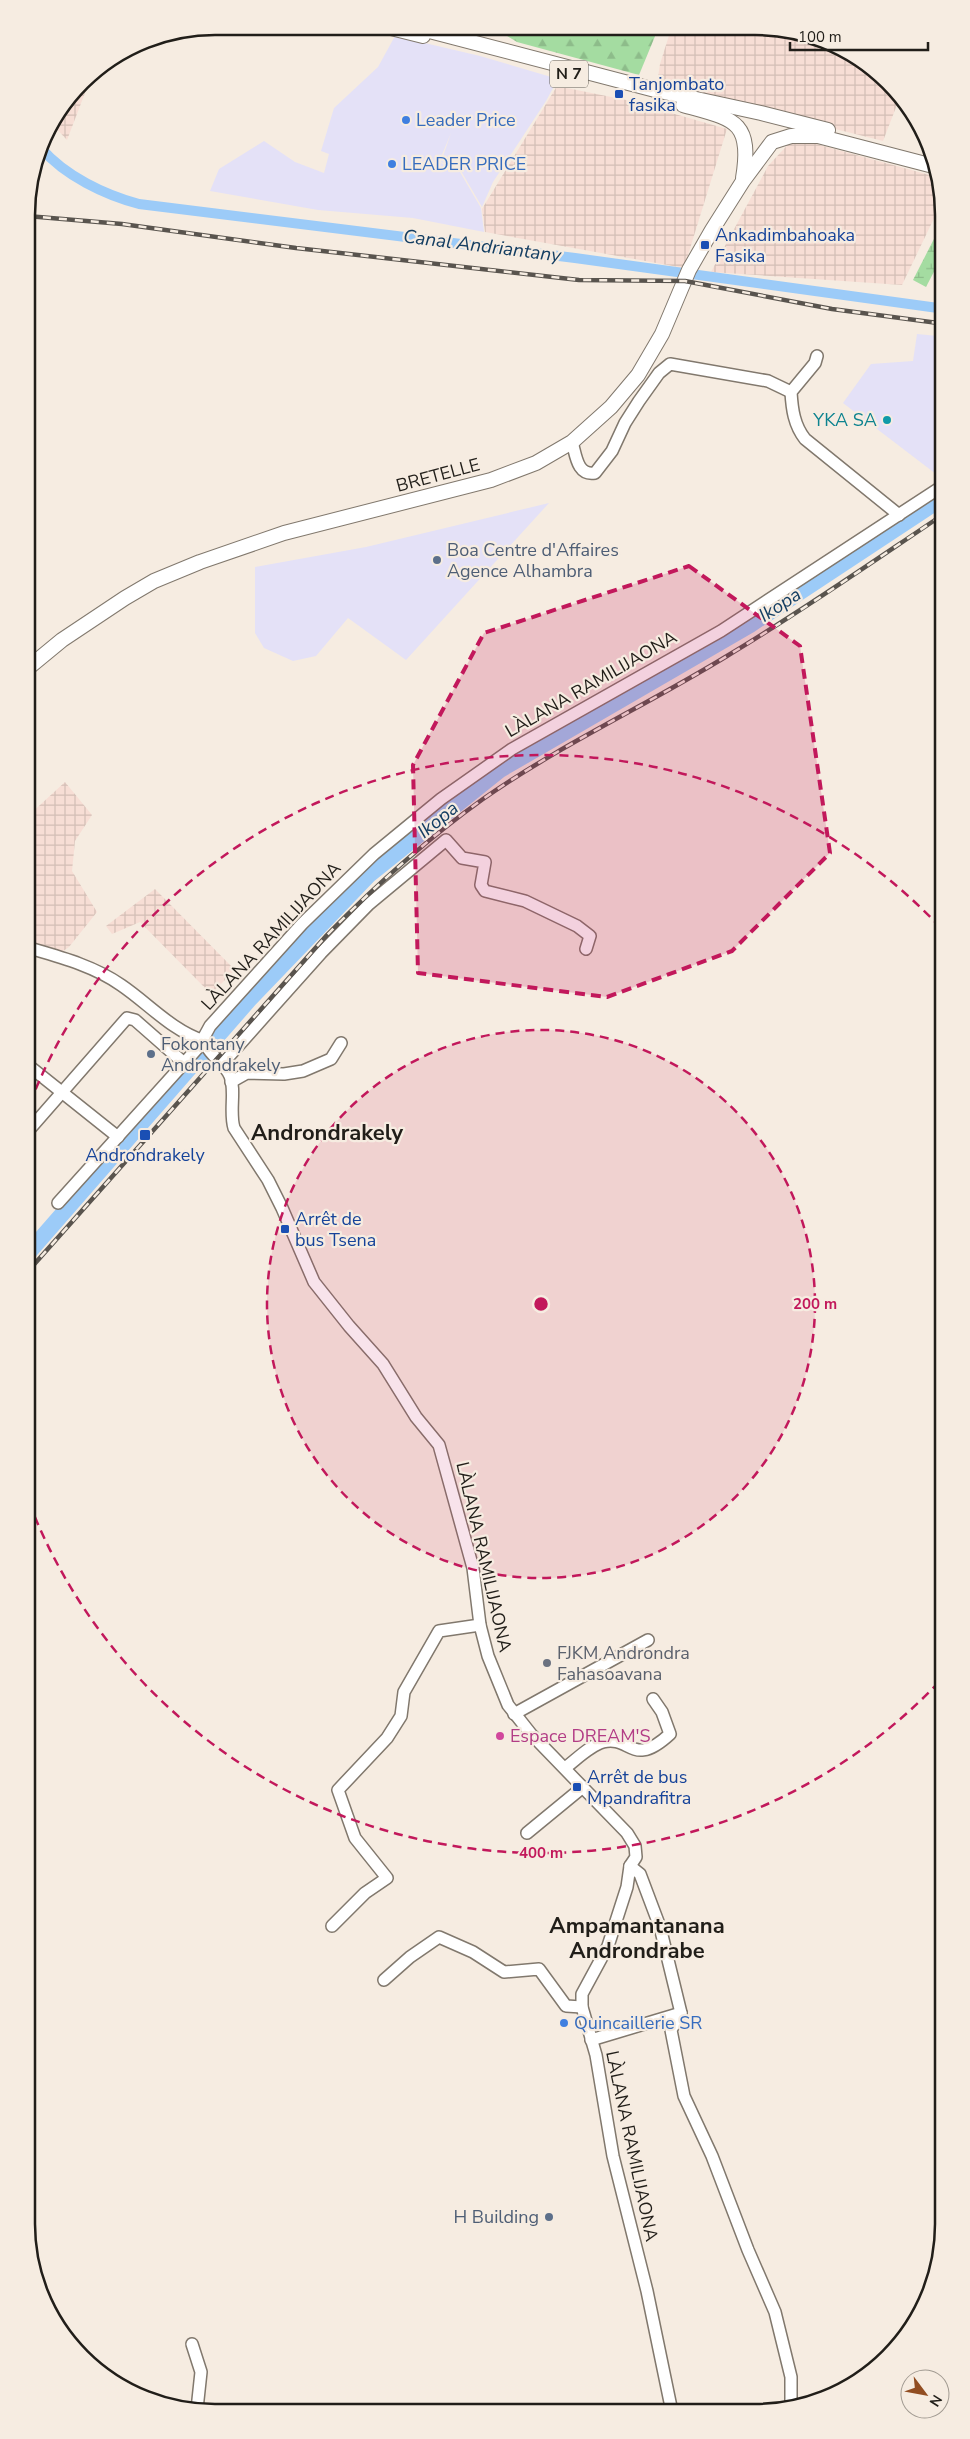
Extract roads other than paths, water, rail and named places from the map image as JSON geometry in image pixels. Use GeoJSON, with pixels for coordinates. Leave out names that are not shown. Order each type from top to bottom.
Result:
{"type":"FeatureCollection","features":[{"type":"Feature","properties":{"kind":"main road","name":"N 7"},"geometry":{"type":"LineString","coordinates":[[417,35],[719,116],[733,122],[744,137]]}},
{"type":"Feature","properties":{"kind":"main road","name":"N 7"},"geometry":{"type":"LineString","coordinates":[[441,35],[655,90],[764,114],[925,157]]}},
{"type":"Feature","properties":{"kind":"main road"},"geometry":{"type":"LineString","coordinates":[[743,181],[746,158],[743,129],[747,119],[764,114],[775,121],[777,127],[776,138],[770,144]]}},
{"type":"Feature","properties":{"kind":"main road"},"geometry":{"type":"LineString","coordinates":[[744,137],[753,146],[770,144],[791,136],[818,136],[928,165]]}},
{"type":"Feature","properties":{"kind":"main road","name":"BRETELLE"},"geometry":{"type":"LineString","coordinates":[[35,662],[62,640],[126,598],[154,581],[200,562],[284,533],[483,483],[536,463],[572,442],[611,407],[638,375],[662,334],[689,270],[743,181],[770,144]]}},
{"type":"Feature","properties":{"kind":"street"},"geometry":{"type":"LineString","coordinates":[[817,356],[815,363],[791,392],[793,415],[798,427],[806,438],[899,514]]}},
{"type":"Feature","properties":{"kind":"street"},"geometry":{"type":"LineString","coordinates":[[572,442],[580,468],[585,472],[595,473],[612,451],[625,423],[639,401],[659,373],[670,364],[768,381],[791,392]]}},
{"type":"Feature","properties":{"kind":"street","name":"LÀLANA RAMILIJAONA"},"geometry":{"type":"LineString","coordinates":[[670,2404],[647,2291],[613,2156],[591,2040],[582,2007],[583,1990],[611,1936],[627,1887],[630,1866],[636,1852],[632,1838],[514,1714],[494,1674],[480,1624],[472,1568],[439,1445],[416,1417],[383,1364],[349,1326],[314,1282],[268,1180],[234,1128],[231,1110],[231,1082],[205,1042],[210,1026],[302,924],[374,854],[441,799],[512,749],[720,631],[935,491]]}},
{"type":"Feature","properties":{"kind":"street"},"geometry":{"type":"LineString","coordinates":[[218,1060],[362,911],[390,885],[446,840],[462,858],[485,862],[481,885],[486,891],[525,901],[577,926],[590,936],[586,949]]}},
{"type":"Feature","properties":{"kind":"street"},"geometry":{"type":"LineString","coordinates":[[35,950],[67,959],[107,977],[127,989],[172,1025],[205,1042],[58,1203]]}},
{"type":"Feature","properties":{"kind":"street"},"geometry":{"type":"LineString","coordinates":[[35,1123],[127,1018],[135,1020],[184,1063]]}},
{"type":"Feature","properties":{"kind":"street"},"geometry":{"type":"LineString","coordinates":[[231,1082],[247,1073],[284,1074],[303,1071],[331,1059],[341,1043]]}},
{"type":"Feature","properties":{"kind":"street"},"geometry":{"type":"LineString","coordinates":[[35,1071],[118,1137]]}},
{"type":"Feature","properties":{"kind":"street"},"geometry":{"type":"LineString","coordinates":[[332,1926],[365,1893],[387,1878],[355,1838],[338,1790],[392,1731],[401,1716],[404,1692],[439,1631],[480,1624]]}},
{"type":"Feature","properties":{"kind":"street"},"geometry":{"type":"LineString","coordinates":[[514,1714],[648,1640]]}},
{"type":"Feature","properties":{"kind":"street"},"geometry":{"type":"LineString","coordinates":[[565,1768],[588,1750],[604,1742],[620,1744],[633,1750],[645,1751],[660,1743],[670,1734],[670,1728],[653,1699]]}},
{"type":"Feature","properties":{"kind":"street"},"geometry":{"type":"LineString","coordinates":[[527,1833],[583,1787]]}},
{"type":"Feature","properties":{"kind":"street"},"geometry":{"type":"LineString","coordinates":[[630,1866],[640,1874],[660,1927],[681,2013],[671,2030],[684,2096],[712,2156],[748,2250],[775,2312],[791,2377],[791,2401]]}},
{"type":"Feature","properties":{"kind":"street"},"geometry":{"type":"LineString","coordinates":[[384,1980],[410,1957],[439,1937],[473,1952],[504,1972],[539,1969],[566,2006],[582,2007]]}},
{"type":"Feature","properties":{"kind":"street"},"geometry":{"type":"LineString","coordinates":[[591,2040],[681,2013]]}},
{"type":"Feature","properties":{"kind":"street"},"geometry":{"type":"LineString","coordinates":[[192,2344],[201,2372],[198,2403]]}},
{"type":"Feature","properties":{"kind":"waterway","name":"Canal Andriantany"},"geometry":{"type":"LineString","coordinates":[[46,153],[74,176],[86,183],[99,190],[139,204],[575,258],[935,308]]}},
{"type":"Feature","properties":{"kind":"waterway","name":"Ikopa"},"geometry":{"type":"LineString","coordinates":[[35,1245],[249,1000],[369,875],[500,770],[750,625],[935,503]]}},
{"type":"Feature","properties":{"kind":"railway"},"geometry":{"type":"LineString","coordinates":[[35,217],[122,224],[296,248],[579,280],[685,281],[832,309],[935,323]]}},
{"type":"Feature","properties":{"kind":"railway"},"geometry":{"type":"LineString","coordinates":[[35,1263],[327,935],[383,881],[422,847],[462,814],[512,779],[754,640],[935,520]]}},
{"type":"Feature","properties":{"kind":"place","name":"Tanjombato fasika"},"geometry":{"type":"Point","coordinates":[619,94]}},
{"type":"Feature","properties":{"kind":"place","name":"Leader Price"},"geometry":{"type":"Point","coordinates":[406,120]}},
{"type":"Feature","properties":{"kind":"place","name":"LEADER PRICE"},"geometry":{"type":"Point","coordinates":[392,164]}},
{"type":"Feature","properties":{"kind":"place","name":"Ankadimbahoaka Fasika"},"geometry":{"type":"Point","coordinates":[705,245]}},
{"type":"Feature","properties":{"kind":"place","name":"YKA SA"},"geometry":{"type":"Point","coordinates":[887,420]}},
{"type":"Feature","properties":{"kind":"place","name":"Boa Centre d'Affaires Agence Alhambra"},"geometry":{"type":"Point","coordinates":[437,560]}},
{"type":"Feature","properties":{"kind":"place","name":"Fokontany Androndrakely"},"geometry":{"type":"Point","coordinates":[151,1054]}},
{"type":"Feature","properties":{"kind":"place","name":"Androndrakely"},"geometry":{"type":"Point","coordinates":[145,1135]}},
{"type":"Feature","properties":{"kind":"place","name":"Arrêt de bus Tsena"},"geometry":{"type":"Point","coordinates":[285,1229]}},
{"type":"Feature","properties":{"kind":"place","name":"FJKM Androndra Fahasoavana"},"geometry":{"type":"Point","coordinates":[547,1663]}},
{"type":"Feature","properties":{"kind":"place","name":"Espace DREAM'S"},"geometry":{"type":"Point","coordinates":[500,1736]}},
{"type":"Feature","properties":{"kind":"place","name":"Arrêt de bus Mpandrafitra"},"geometry":{"type":"Point","coordinates":[577,1787]}},
{"type":"Feature","properties":{"kind":"place","name":"Quincaillerie SR"},"geometry":{"type":"Point","coordinates":[564,2023]}},
{"type":"Feature","properties":{"kind":"place","name":"H Building"},"geometry":{"type":"Point","coordinates":[549,2217]}},
{"type":"Feature","properties":{"kind":"district","name":"Androndrakely"},"geometry":{"type":"Point","coordinates":[327,1133]}},
{"type":"Feature","properties":{"kind":"district","name":"Ampamantanana Androndrabe"},"geometry":{"type":"Point","coordinates":[637,1938]}}]}
